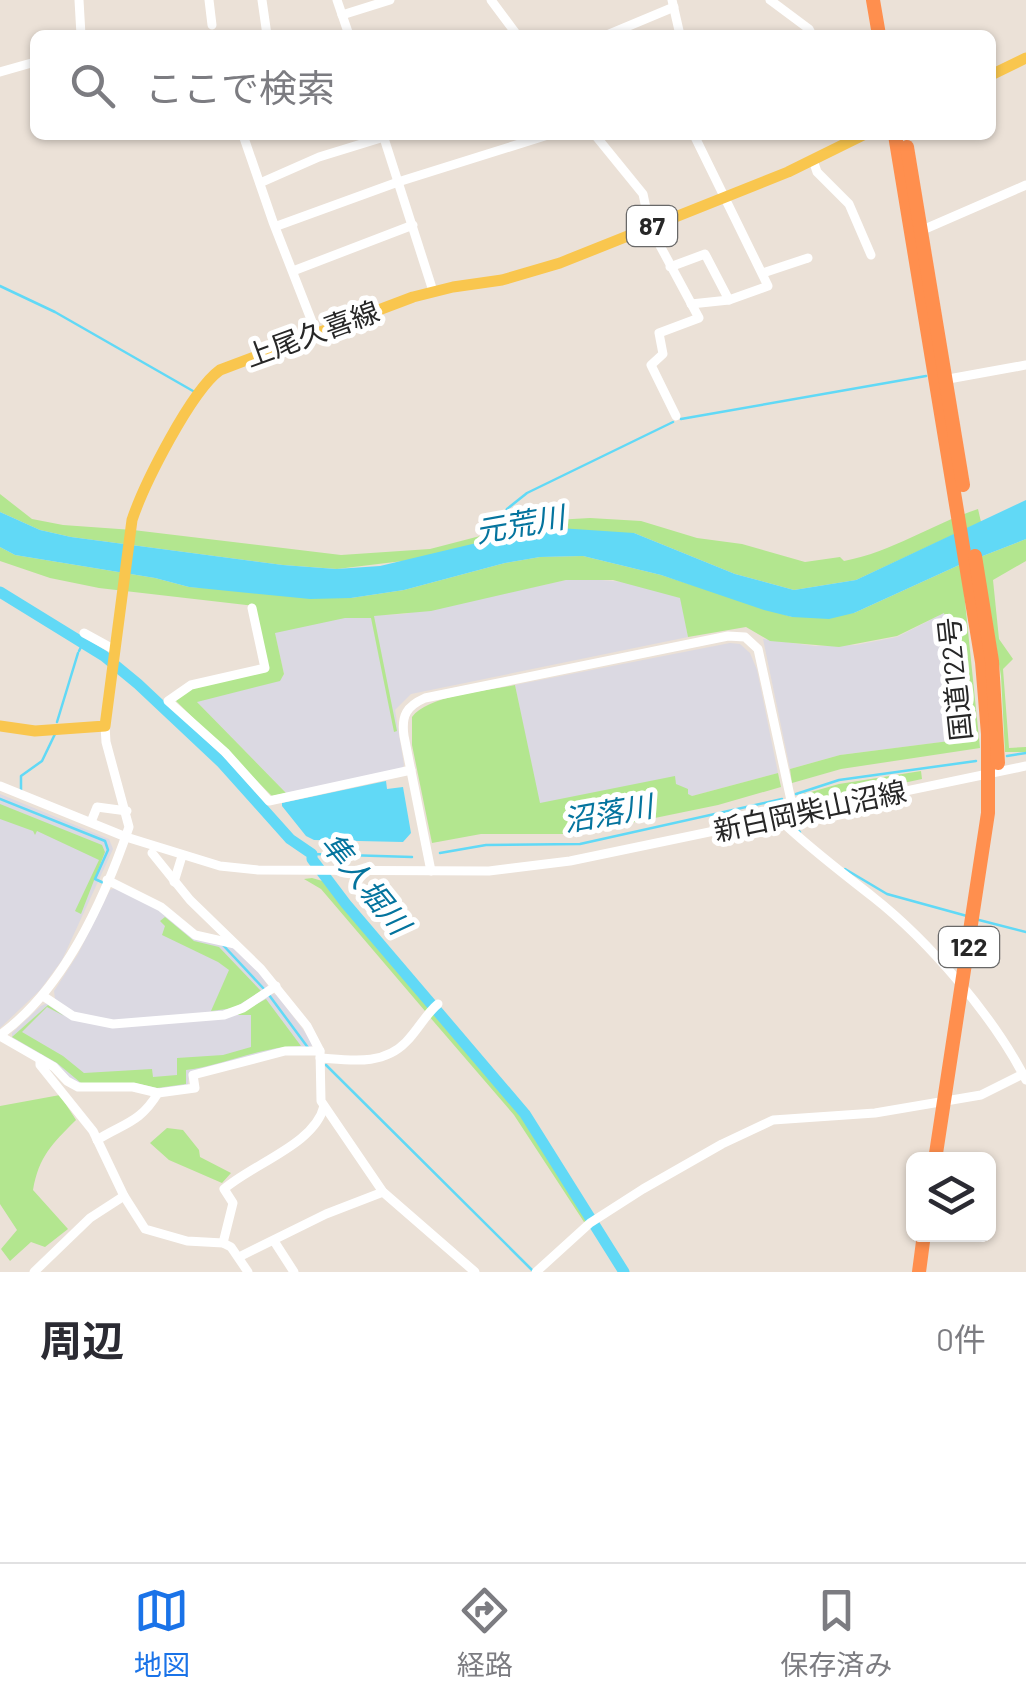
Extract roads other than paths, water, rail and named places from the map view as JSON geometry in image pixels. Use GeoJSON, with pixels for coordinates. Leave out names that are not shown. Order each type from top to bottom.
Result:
{"type":"FeatureCollection","features":[{"type":"Feature","properties":{"kind":"highway"},"geometry":{"type":"LineString","coordinates":[[872,0],[878,30]]}},
{"type":"Feature","properties":{"kind":"highway"},"geometry":{"type":"LineString","coordinates":[[882,0],[887,30]]}},
{"type":"Feature","properties":{"kind":"highway","name":"国道122号"},"geometry":{"type":"LineString","coordinates":[[896,140],[916,233]]}},
{"type":"Feature","properties":{"kind":"highway","name":"国道122号"},"geometry":{"type":"LineString","coordinates":[[905,140],[940,380],[994,680],[990,874],[966,992],[945,1152]]}},
{"type":"Feature","properties":{"kind":"highway","name":"国道122号"},"geometry":{"type":"LineString","coordinates":[[937,1152],[949,1101]]}},
{"type":"Feature","properties":{"kind":"highway"},"geometry":{"type":"LineString","coordinates":[[919,1272],[923,1242]]}},
{"type":"Feature","properties":{"kind":"highway"},"geometry":{"type":"LineString","coordinates":[[928,1272],[932,1242]]}},
{"type":"Feature","properties":{"kind":"main road"},"geometry":{"type":"LineString","coordinates":[[996,73],[1026,58]]}},
{"type":"Feature","properties":{"kind":"main road","name":"上尾久喜線"},"geometry":{"type":"LineString","coordinates":[[106,726],[129,532],[143,493],[204,384],[230,365],[433,291],[540,270],[725,197],[850,140]]}},
{"type":"Feature","properties":{"kind":"main road"},"geometry":{"type":"LineString","coordinates":[[0,726],[35,731],[106,726]]}},
{"type":"Feature","properties":{"kind":"street"},"geometry":{"type":"LineString","coordinates":[[78,0],[81,30]]}},
{"type":"Feature","properties":{"kind":"street"},"geometry":{"type":"LineString","coordinates":[[209,0],[212,25]]}},
{"type":"Feature","properties":{"kind":"street"},"geometry":{"type":"LineString","coordinates":[[262,0],[266,30]]}},
{"type":"Feature","properties":{"kind":"street"},"geometry":{"type":"LineString","coordinates":[[337,0],[344,30]]}},
{"type":"Feature","properties":{"kind":"street"},"geometry":{"type":"LineString","coordinates":[[342,15],[390,0]]}},
{"type":"Feature","properties":{"kind":"street"},"geometry":{"type":"LineString","coordinates":[[491,0],[513,30]]}},
{"type":"Feature","properties":{"kind":"street"},"geometry":{"type":"LineString","coordinates":[[770,0],[810,30]]}},
{"type":"Feature","properties":{"kind":"street"},"geometry":{"type":"LineString","coordinates":[[618,30],[673,4],[679,30]]}},
{"type":"Feature","properties":{"kind":"street"},"geometry":{"type":"LineString","coordinates":[[0,72],[30,63]]}},
{"type":"Feature","properties":{"kind":"street"},"geometry":{"type":"LineString","coordinates":[[245,140],[316,332]]}},
{"type":"Feature","properties":{"kind":"street"},"geometry":{"type":"LineString","coordinates":[[260,184],[372,140]]}},
{"type":"Feature","properties":{"kind":"street"},"geometry":{"type":"LineString","coordinates":[[384,140],[433,291]]}},
{"type":"Feature","properties":{"kind":"street"},"geometry":{"type":"LineString","coordinates":[[277,226],[398,182],[532,140]]}},
{"type":"Feature","properties":{"kind":"street"},"geometry":{"type":"LineString","coordinates":[[599,140],[643,194],[650,227],[699,318],[659,333],[663,354],[651,365],[676,416]]}},
{"type":"Feature","properties":{"kind":"street"},"geometry":{"type":"LineString","coordinates":[[691,304],[729,300],[768,286],[696,140]]}},
{"type":"Feature","properties":{"kind":"street"},"geometry":{"type":"LineString","coordinates":[[813,160],[817,172],[849,204],[871,254]]}},
{"type":"Feature","properties":{"kind":"street"},"geometry":{"type":"LineString","coordinates":[[916,233],[1026,185]]}},
{"type":"Feature","properties":{"kind":"street"},"geometry":{"type":"LineString","coordinates":[[293,271],[413,226]]}},
{"type":"Feature","properties":{"kind":"street"},"geometry":{"type":"LineString","coordinates":[[670,268],[705,254],[729,300]]}},
{"type":"Feature","properties":{"kind":"street"},"geometry":{"type":"LineString","coordinates":[[763,273],[808,258]]}},
{"type":"Feature","properties":{"kind":"street"},"geometry":{"type":"LineString","coordinates":[[940,380],[1026,365]]}},
{"type":"Feature","properties":{"kind":"street"},"geometry":{"type":"LineString","coordinates":[[252,608],[265,668],[191,685],[168,701],[225,752],[269,801],[411,770]]}},
{"type":"Feature","properties":{"kind":"street"},"geometry":{"type":"LineString","coordinates":[[84,633],[114,652]]}},
{"type":"Feature","properties":{"kind":"street"},"geometry":{"type":"LineString","coordinates":[[431,871],[402,723],[408,708],[425,698],[738,636],[751,640],[761,658],[794,814]]}},
{"type":"Feature","properties":{"kind":"street"},"geometry":{"type":"LineString","coordinates":[[106,726],[109,754],[130,824],[126,836],[73,951],[43,996],[0,1036],[78,1087],[133,1087],[158,1093],[196,1088],[193,1075],[286,1050],[370,1061],[402,1047],[438,1004]]}},
{"type":"Feature","properties":{"kind":"street","name":"新白岡柴山沼線"},"geometry":{"type":"LineString","coordinates":[[182,856],[237,868],[488,871],[534,866],[1026,766]]}},
{"type":"Feature","properties":{"kind":"street"},"geometry":{"type":"LineString","coordinates":[[0,786],[182,856],[174,882]]}},
{"type":"Feature","properties":{"kind":"street"},"geometry":{"type":"LineString","coordinates":[[91,822],[96,807],[127,811]]}},
{"type":"Feature","properties":{"kind":"street"},"geometry":{"type":"LineString","coordinates":[[537,1272],[594,1221],[722,1144],[773,1120],[875,1113],[982,1096],[1024,1077],[1003,1039],[966,992],[874,898],[815,854],[778,818]]}},
{"type":"Feature","properties":{"kind":"street"},"geometry":{"type":"LineString","coordinates":[[152,853],[174,882],[276,986],[307,1026],[320,1055],[319,1091],[324,1106],[383,1192],[475,1272]]}},
{"type":"Feature","properties":{"kind":"street"},"geometry":{"type":"LineString","coordinates":[[107,880],[161,907],[196,936],[238,944]]}},
{"type":"Feature","properties":{"kind":"street"},"geometry":{"type":"LineString","coordinates":[[43,996],[73,1016],[112,1024],[224,1015],[243,1008],[276,986]]}},
{"type":"Feature","properties":{"kind":"street"},"geometry":{"type":"LineString","coordinates":[[40,1059],[40,1065],[97,1140],[144,1229],[187,1241],[223,1242],[232,1247],[248,1272]]}},
{"type":"Feature","properties":{"kind":"street"},"geometry":{"type":"LineString","coordinates":[[97,1140],[120,1125],[139,1119],[158,1093]]}},
{"type":"Feature","properties":{"kind":"street"},"geometry":{"type":"LineString","coordinates":[[223,1242],[234,1203],[224,1188],[314,1129],[324,1106]]}},
{"type":"Feature","properties":{"kind":"street"},"geometry":{"type":"LineString","coordinates":[[239,1258],[326,1214],[383,1192]]}},
{"type":"Feature","properties":{"kind":"street"},"geometry":{"type":"LineString","coordinates":[[34,1272],[90,1218],[124,1196]]}},
{"type":"Feature","properties":{"kind":"street"},"geometry":{"type":"LineString","coordinates":[[274,1241],[294,1272]]}},
{"type":"Feature","properties":{"kind":"water"},"geometry":{"type":"Polygon","coordinates":[[[1026,500],[1026,539],[854,613],[829,619],[792,617],[764,610],[661,575],[583,556],[505,563],[404,590],[310,599],[189,587],[15,555],[0,547],[0,512],[40,530],[71,537],[336,569],[380,566],[544,527],[634,533],[735,574],[794,590],[856,580],[1026,500]]]}},
{"type":"Feature","properties":{"kind":"water"},"geometry":{"type":"Polygon","coordinates":[[[386,781],[387,789],[403,787],[411,833],[403,842],[314,840],[306,836],[282,806],[282,803],[386,781]]]}},
{"type":"Feature","properties":{"kind":"waterway"},"geometry":{"type":"LineString","coordinates":[[0,286],[55,312],[193,391]]}},
{"type":"Feature","properties":{"kind":"waterway"},"geometry":{"type":"LineString","coordinates":[[681,419],[926,376]]}},
{"type":"Feature","properties":{"kind":"waterway","name":"元荒川"},"geometry":{"type":"LineString","coordinates":[[502,520],[507,509],[527,493],[673,422]]}},
{"type":"Feature","properties":{"kind":"waterway","name":"隼人堀川"},"geometry":{"type":"LineString","coordinates":[[0,592],[104,656],[138,684],[222,763],[290,839],[312,854],[346,904],[525,1114],[624,1272]]}},
{"type":"Feature","properties":{"kind":"waterway"},"geometry":{"type":"LineString","coordinates":[[79,651],[83,643]]}},
{"type":"Feature","properties":{"kind":"waterway"},"geometry":{"type":"LineString","coordinates":[[57,722],[78,653]]}},
{"type":"Feature","properties":{"kind":"waterway"},"geometry":{"type":"LineString","coordinates":[[21,792],[21,776],[42,761],[55,734]]}},
{"type":"Feature","properties":{"kind":"waterway","name":"沼落川"},"geometry":{"type":"LineString","coordinates":[[1007,756],[1026,753]]}},
{"type":"Feature","properties":{"kind":"waterway","name":"沼落川"},"geometry":{"type":"LineString","coordinates":[[796,794],[839,780],[976,761]]}},
{"type":"Feature","properties":{"kind":"waterway"},"geometry":{"type":"LineString","coordinates":[[0,799],[105,841],[108,850],[95,879],[106,884]]}},
{"type":"Feature","properties":{"kind":"waterway","name":"沼落川"},"geometry":{"type":"LineString","coordinates":[[440,853],[486,845],[580,844],[782,799]]}},
{"type":"Feature","properties":{"kind":"waterway"},"geometry":{"type":"LineString","coordinates":[[773,802],[784,814]]}},
{"type":"Feature","properties":{"kind":"waterway"},"geometry":{"type":"LineString","coordinates":[[789,820],[800,832]]}},
{"type":"Feature","properties":{"kind":"waterway","name":"沼落川"},"geometry":{"type":"LineString","coordinates":[[312,854],[412,857]]}},
{"type":"Feature","properties":{"kind":"waterway"},"geometry":{"type":"LineString","coordinates":[[845,869],[887,894],[967,916]]}},
{"type":"Feature","properties":{"kind":"waterway"},"geometry":{"type":"LineString","coordinates":[[979,920],[1026,932]]}},
{"type":"Feature","properties":{"kind":"waterway"},"geometry":{"type":"LineString","coordinates":[[222,944],[264,989]]}},
{"type":"Feature","properties":{"kind":"waterway"},"geometry":{"type":"LineString","coordinates":[[269,995],[309,1049]]}},
{"type":"Feature","properties":{"kind":"waterway"},"geometry":{"type":"LineString","coordinates":[[326,1065],[533,1271]]}}]}
